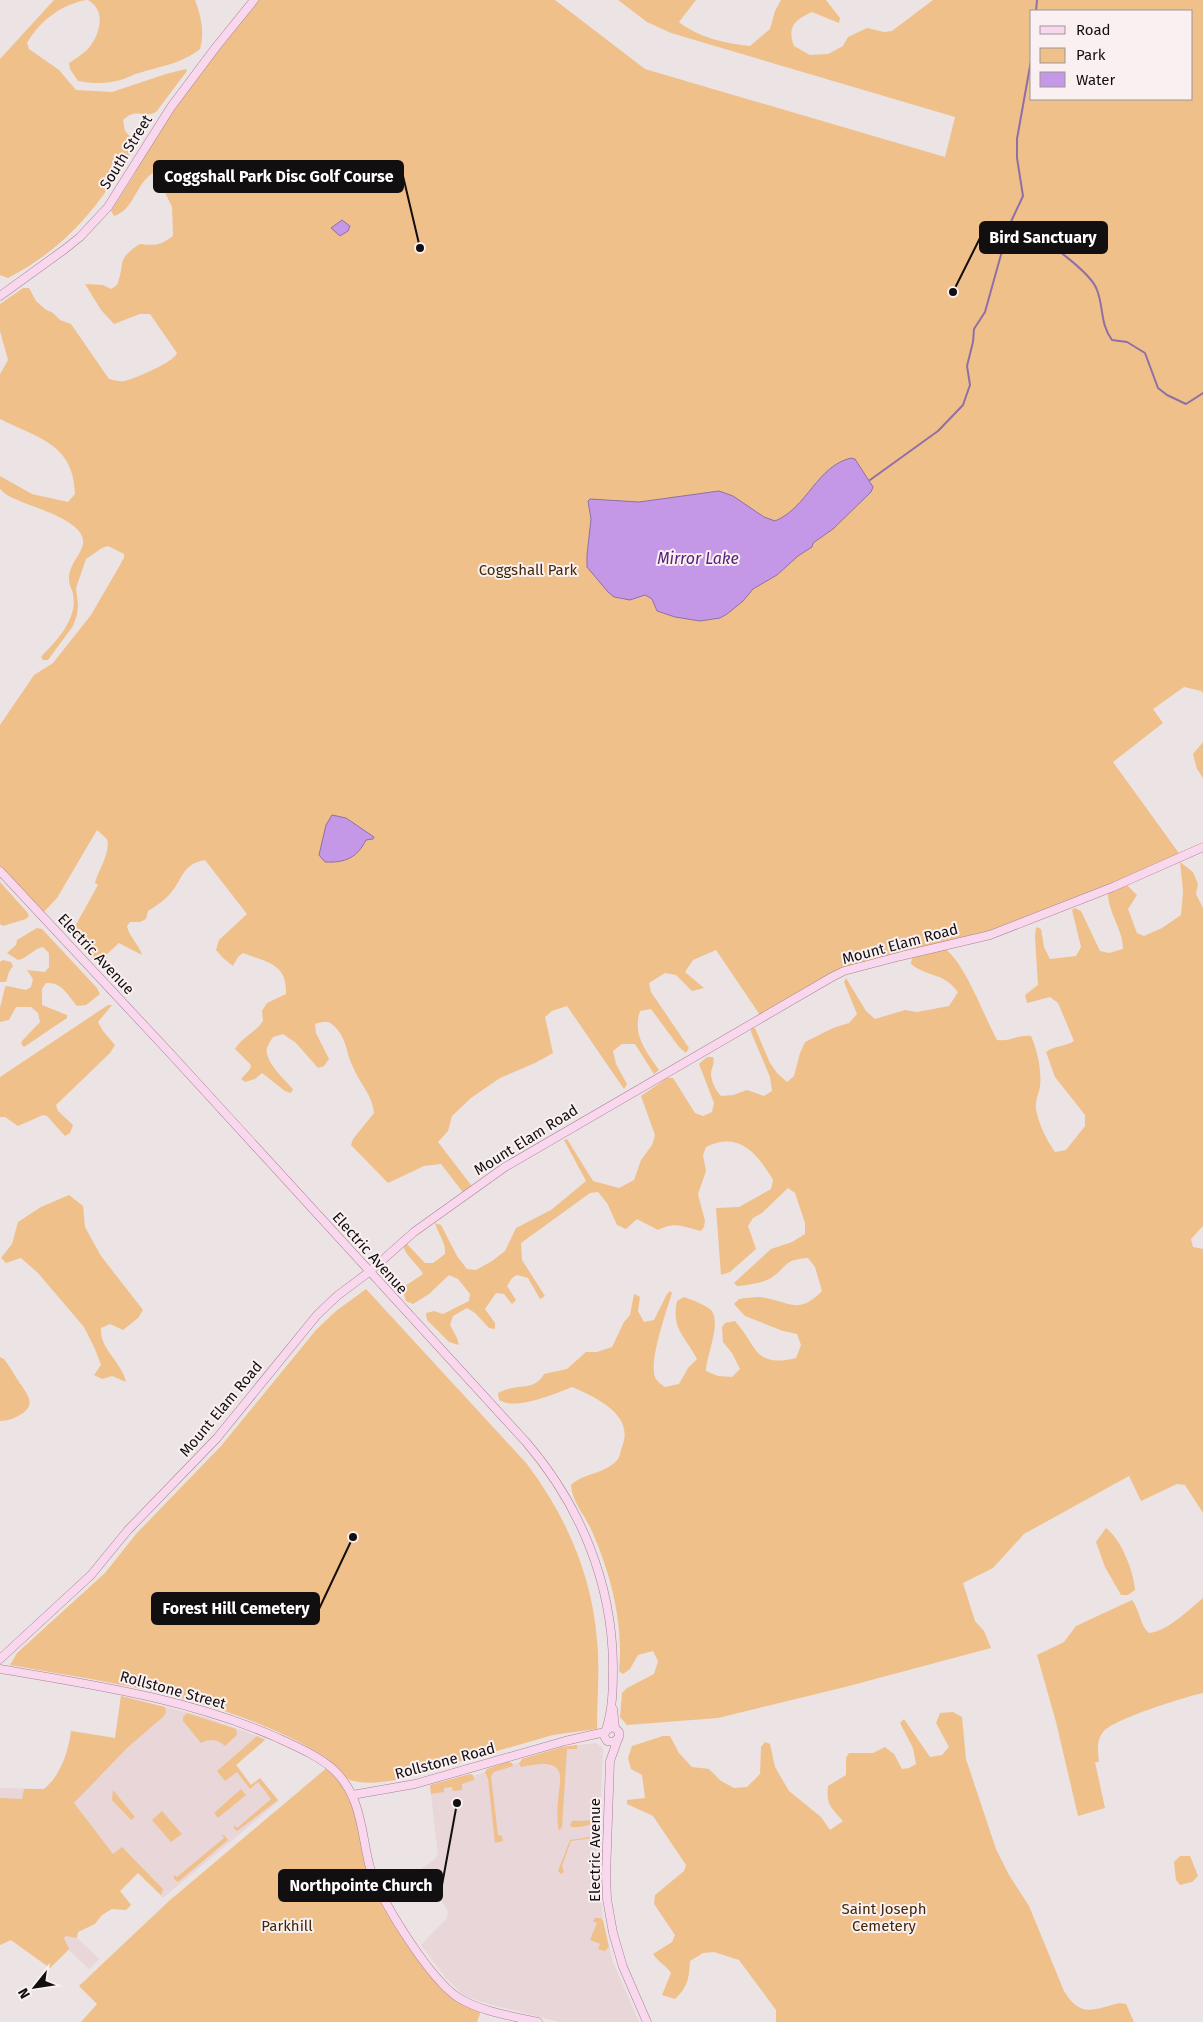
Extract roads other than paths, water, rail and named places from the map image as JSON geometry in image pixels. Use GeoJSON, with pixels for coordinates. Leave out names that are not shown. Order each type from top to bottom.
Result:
{"type":"FeatureCollection","features":[{"type":"Feature","properties":{"kind":"main road","name":"South Street"},"geometry":{"type":"LineString","coordinates":[[0,296],[80,237],[108,207],[171,107],[254,0]]}},
{"type":"Feature","properties":{"kind":"main road","name":"Mount Elam Road"},"geometry":{"type":"LineString","coordinates":[[0,1659],[87,1580],[132,1526],[217,1438],[317,1315],[337,1296],[369,1272],[426,1223],[505,1168],[832,977],[901,956],[990,935],[1112,887],[1203,848]]}},
{"type":"Feature","properties":{"kind":"main road","name":"Electric Avenue"},"geometry":{"type":"LineString","coordinates":[[0,871],[169,1052],[526,1442],[551,1473],[567,1498],[589,1542],[605,1595],[613,1652],[612,1707],[606,1735],[610,1761],[606,1875],[607,1899],[621,1961],[647,2022]]}},
{"type":"Feature","properties":{"kind":"main road","name":"Rollstone Street"},"geometry":{"type":"LineString","coordinates":[[0,1668],[112,1688],[213,1714],[255,1728],[295,1746],[329,1766],[346,1785],[352,1795]]}},
{"type":"Feature","properties":{"kind":"main road","name":"Electric Avenue"},"geometry":{"type":"LineString","coordinates":[[612,1707],[615,1717],[615,1728]]}},
{"type":"Feature","properties":{"kind":"main road"},"geometry":{"type":"LineString","coordinates":[[611,1727],[615,1728],[619,1732],[618,1739],[614,1742],[606,1735],[611,1727]]}},
{"type":"Feature","properties":{"kind":"main road","name":"Rollstone Road"},"geometry":{"type":"LineString","coordinates":[[352,1795],[416,1784],[558,1743],[606,1735]]}},
{"type":"Feature","properties":{"kind":"main road","name":"Electric Avenue"},"geometry":{"type":"LineString","coordinates":[[610,1761],[618,1739]]}},
{"type":"Feature","properties":{"kind":"main road"},"geometry":{"type":"LineString","coordinates":[[352,1795],[359,1814],[367,1854],[376,1885],[402,1928],[439,1980],[457,1997],[466,2002],[489,2010],[538,2022]]}},
{"type":"Feature","properties":{"kind":"water"},"geometry":{"type":"Polygon","coordinates":[[[342,220],[350,226],[348,231],[340,236],[331,228],[342,220]]]}},
{"type":"Feature","properties":{"kind":"water","name":"Mirror Lake"},"geometry":{"type":"Polygon","coordinates":[[[851,458],[855,459],[873,487],[871,492],[833,529],[813,543],[812,547],[798,556],[777,575],[753,589],[743,601],[720,618],[700,621],[675,617],[657,611],[652,599],[645,595],[630,600],[614,597],[587,567],[591,519],[588,501],[590,499],[639,502],[719,491],[733,496],[764,517],[775,521],[796,507],[829,469],[839,462],[851,458]]]}},
{"type":"Feature","properties":{"kind":"water"},"geometry":{"type":"Polygon","coordinates":[[[332,815],[346,818],[374,837],[373,839],[366,840],[359,851],[350,858],[339,862],[325,862],[319,855],[326,825],[332,815]]]}},
{"type":"Feature","properties":{"kind":"waterway"},"geometry":{"type":"LineString","coordinates":[[1036,10],[1037,0]]}},
{"type":"Feature","properties":{"kind":"waterway"},"geometry":{"type":"LineString","coordinates":[[870,480],[938,431],[963,405],[970,385],[967,366],[974,329],[985,312],[1009,226],[1023,196],[1017,158],[1017,139],[1030,66]]}},
{"type":"Feature","properties":{"kind":"waterway"},"geometry":{"type":"LineString","coordinates":[[1009,226],[1047,243],[1087,275],[1097,290],[1108,334],[1112,340],[1127,342],[1145,353],[1158,388],[1167,395],[1186,404],[1203,393]]}},
{"type":"Feature","properties":{"kind":"place","name":"Coggshall Park Disc Golf Course"},"geometry":{"type":"Point","coordinates":[420,248]}},
{"type":"Feature","properties":{"kind":"place","name":"Bird Sanctuary"},"geometry":{"type":"Point","coordinates":[953,292]}},
{"type":"Feature","properties":{"kind":"place","name":"Forest Hill Cemetery"},"geometry":{"type":"Point","coordinates":[353,1537]}},
{"type":"Feature","properties":{"kind":"place","name":"Northpointe Church"},"geometry":{"type":"Point","coordinates":[457,1803]}},
{"type":"Feature","properties":{"kind":"park label","name":"Coggshall Park"},"geometry":{"type":"Point","coordinates":[528,570]}},
{"type":"Feature","properties":{"kind":"park label","name":"Saint Joseph Cemetery"},"geometry":{"type":"Point","coordinates":[884,1918]}},
{"type":"Feature","properties":{"kind":"park label","name":"Parkhill"},"geometry":{"type":"Point","coordinates":[287,1926]}}]}
